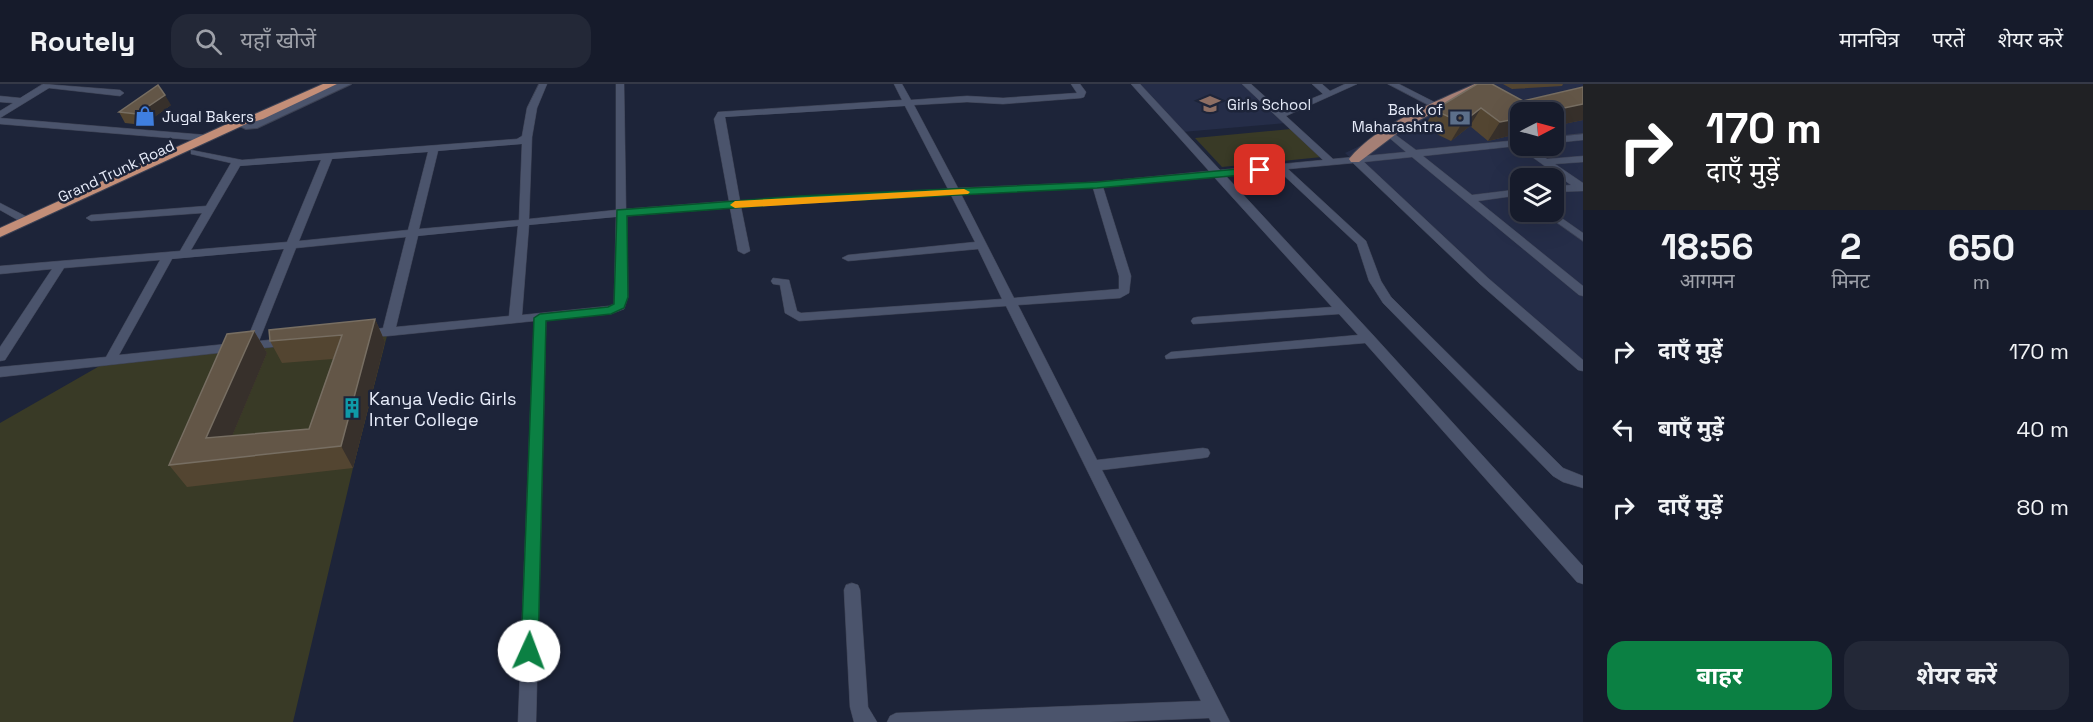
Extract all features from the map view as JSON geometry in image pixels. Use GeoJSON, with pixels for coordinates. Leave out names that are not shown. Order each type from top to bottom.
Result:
{"type":"FeatureCollection","features":[{"type":"Feature","properties":{"kind":"highway"},"geometry":{"type":"LineString","coordinates":[[244,124],[332,84]]}},
{"type":"Feature","properties":{"kind":"highway","name":"Grand Trunk Road"},"geometry":{"type":"LineString","coordinates":[[0,233],[206,138],[244,124]]}},
{"type":"Feature","properties":{"kind":"highway","name":"Grand Trunk Road"},"geometry":{"type":"LineString","coordinates":[[0,244],[194,152],[244,124]]}},
{"type":"Feature","properties":{"kind":"main road"},"geometry":{"type":"LineString","coordinates":[[244,124],[318,84]]}},
{"type":"Feature","properties":{"kind":"main road"},"geometry":{"type":"LineString","coordinates":[[244,124],[253,126],[346,84]]}},
{"type":"Feature","properties":{"kind":"main road"},"geometry":{"type":"LineString","coordinates":[[1355,159],[1371,144],[1389,133],[1437,106],[1484,84]]}},
{"type":"Feature","properties":{"kind":"street"},"geometry":{"type":"LineString","coordinates":[[515,320],[524,222],[527,137],[532,108],[543,84]]}},
{"type":"Feature","properties":{"kind":"street"},"geometry":{"type":"LineString","coordinates":[[354,335],[540,318],[611,310],[620,306],[622,297],[620,84]]}},
{"type":"Feature","properties":{"kind":"street"},"geometry":{"type":"LineString","coordinates":[[896,722],[1218,716],[955,192],[898,84]]}},
{"type":"Feature","properties":{"kind":"street"},"geometry":{"type":"LineString","coordinates":[[744,251],[718,119],[721,114],[967,99],[1003,101],[1081,95],[1082,92],[1075,84]]}},
{"type":"Feature","properties":{"kind":"street"},"geometry":{"type":"LineString","coordinates":[[1135,84],[1220,174],[1583,577]]}},
{"type":"Feature","properties":{"kind":"street"},"geometry":{"type":"LineString","coordinates":[[1246,84],[1331,162]]}},
{"type":"Feature","properties":{"kind":"street"},"geometry":{"type":"LineString","coordinates":[[1316,84],[1329,94]]}},
{"type":"Feature","properties":{"kind":"street"},"geometry":{"type":"LineString","coordinates":[[1280,115],[1353,84]]}},
{"type":"Feature","properties":{"kind":"street"},"geometry":{"type":"LineString","coordinates":[[1392,84],[1437,106]]}},
{"type":"Feature","properties":{"kind":"street"},"geometry":{"type":"LineString","coordinates":[[0,116],[49,85],[120,93]]}},
{"type":"Feature","properties":{"kind":"street"},"geometry":{"type":"LineString","coordinates":[[0,99],[22,101]]}},
{"type":"Feature","properties":{"kind":"street"},"geometry":{"type":"LineString","coordinates":[[0,122],[206,138]]}},
{"type":"Feature","properties":{"kind":"street"},"geometry":{"type":"LineString","coordinates":[[1389,133],[1583,292]]}},
{"type":"Feature","properties":{"kind":"street"},"geometry":{"type":"LineString","coordinates":[[1564,139],[1583,136]]}},
{"type":"Feature","properties":{"kind":"street"},"geometry":{"type":"LineString","coordinates":[[194,152],[237,162],[519,142],[527,137]]}},
{"type":"Feature","properties":{"kind":"street"},"geometry":{"type":"LineString","coordinates":[[0,270],[293,245],[621,213],[1097,185],[1510,145]]}},
{"type":"Feature","properties":{"kind":"street"},"geometry":{"type":"LineString","coordinates":[[388,332],[434,148]]}},
{"type":"Feature","properties":{"kind":"street"},"geometry":{"type":"LineString","coordinates":[[251,345],[328,156]]}},
{"type":"Feature","properties":{"kind":"street"},"geometry":{"type":"LineString","coordinates":[[1537,156],[1583,187]]}},
{"type":"Feature","properties":{"kind":"street"},"geometry":{"type":"LineString","coordinates":[[1355,159],[1459,258],[1583,366]]}},
{"type":"Feature","properties":{"kind":"street"},"geometry":{"type":"LineString","coordinates":[[1545,162],[1583,159]]}},
{"type":"Feature","properties":{"kind":"street"},"geometry":{"type":"LineString","coordinates":[[183,255],[237,162]]}},
{"type":"Feature","properties":{"kind":"street"},"geometry":{"type":"LineString","coordinates":[[1281,168],[1362,243],[1375,281],[1387,300],[1557,472],[1583,482]]}},
{"type":"Feature","properties":{"kind":"street"},"geometry":{"type":"LineString","coordinates":[[777,280],[785,284],[791,313],[799,317],[1120,294],[1125,290],[1125,276],[1097,185]]}},
{"type":"Feature","properties":{"kind":"street"},"geometry":{"type":"LineString","coordinates":[[1564,188],[1583,187]]}},
{"type":"Feature","properties":{"kind":"street"},"geometry":{"type":"LineString","coordinates":[[1468,199],[1510,193]]}},
{"type":"Feature","properties":{"kind":"street"},"geometry":{"type":"LineString","coordinates":[[0,206],[27,221]]}},
{"type":"Feature","properties":{"kind":"street"},"geometry":{"type":"LineString","coordinates":[[90,218],[210,208]]}},
{"type":"Feature","properties":{"kind":"street"},"geometry":{"type":"LineString","coordinates":[[1561,222],[1583,238]]}},
{"type":"Feature","properties":{"kind":"street"},"geometry":{"type":"LineString","coordinates":[[848,258],[981,245]]}},
{"type":"Feature","properties":{"kind":"street"},"geometry":{"type":"LineString","coordinates":[[110,360],[168,256]]}},
{"type":"Feature","properties":{"kind":"street"},"geometry":{"type":"LineString","coordinates":[[0,357],[60,265]]}},
{"type":"Feature","properties":{"kind":"street"},"geometry":{"type":"LineString","coordinates":[[1197,321],[1342,310]]}},
{"type":"Feature","properties":{"kind":"street"},"geometry":{"type":"LineString","coordinates":[[527,722],[540,318]]}},
{"type":"Feature","properties":{"kind":"street"},"geometry":{"type":"LineString","coordinates":[[1171,356],[1369,338]]}},
{"type":"Feature","properties":{"kind":"street"},"geometry":{"type":"LineString","coordinates":[[0,372],[297,341]]}},
{"type":"Feature","properties":{"kind":"street"},"geometry":{"type":"LineString","coordinates":[[1092,466],[1203,453]]}},
{"type":"Feature","properties":{"kind":"street"},"geometry":{"type":"LineString","coordinates":[[852,590],[859,707],[861,717],[868,722]]}},
{"type":"Feature","properties":{"kind":"shaded area","name":"Girls School"},"geometry":{"type":"Polygon","coordinates":[[[1138,84],[1242,84],[1286,123],[1182,132],[1138,84]]]}},
{"type":"Feature","properties":{"kind":"shaded area"},"geometry":{"type":"Polygon","coordinates":[[[1491,84],[1583,84],[1583,369],[1345,153],[1491,84]]]}},
{"type":"Feature","properties":{"kind":"green space"},"geometry":{"type":"Polygon","coordinates":[[[1291,129],[1322,157],[1222,167],[1195,138],[1291,129]]]}},
{"type":"Feature","properties":{"kind":"green space"},"geometry":{"type":"Polygon","coordinates":[[[388,332],[353,468],[293,722],[0,722],[0,423],[110,360],[388,332]]]}},
{"type":"Feature","properties":{"kind":"building"},"geometry":{"type":"Polygon","coordinates":[[[1477,84],[1492,84],[1523,101],[1583,87],[1583,104],[1564,108],[1564,102],[1510,102],[1510,120],[1500,122],[1481,108],[1462,123],[1434,110],[1477,84]]]}},
{"type":"Feature","properties":{"kind":"building"},"geometry":{"type":"Polygon","coordinates":[[[158,85],[165,95],[137,114],[119,112],[158,85]]]}},
{"type":"Feature","properties":{"kind":"building"},"geometry":{"type":"Polygon","coordinates":[[[375,319],[341,446],[169,465],[227,334],[254,331],[206,438],[309,429],[342,335],[270,341],[269,330],[375,319]]]}},
{"type":"Feature","properties":{"kind":"slow traffic"},"geometry":{"type":"LineString","coordinates":[[735,205],[799,199],[964,192]]}},
{"type":"Feature","properties":{"kind":"place","name":"Girls School"},"geometry":{"type":"Point","coordinates":[1210,104]}},
{"type":"Feature","properties":{"kind":"place","name":"Jugal Bakers"},"geometry":{"type":"Point","coordinates":[145,116]}},
{"type":"Feature","properties":{"kind":"place","name":"Bank of Maharashtra"},"geometry":{"type":"Point","coordinates":[1460,118]}},
{"type":"Feature","properties":{"kind":"place","name":"Kanya Vedic Girls Inter College"},"geometry":{"type":"Point","coordinates":[352,408]}},
{"type":"Feature","properties":{"kind":"route"},"geometry":{"type":"LineString","coordinates":[[529,651],[540,318],[611,310],[620,306],[622,297],[621,213],[799,199],[1097,185],[1260,170]]}}]}
